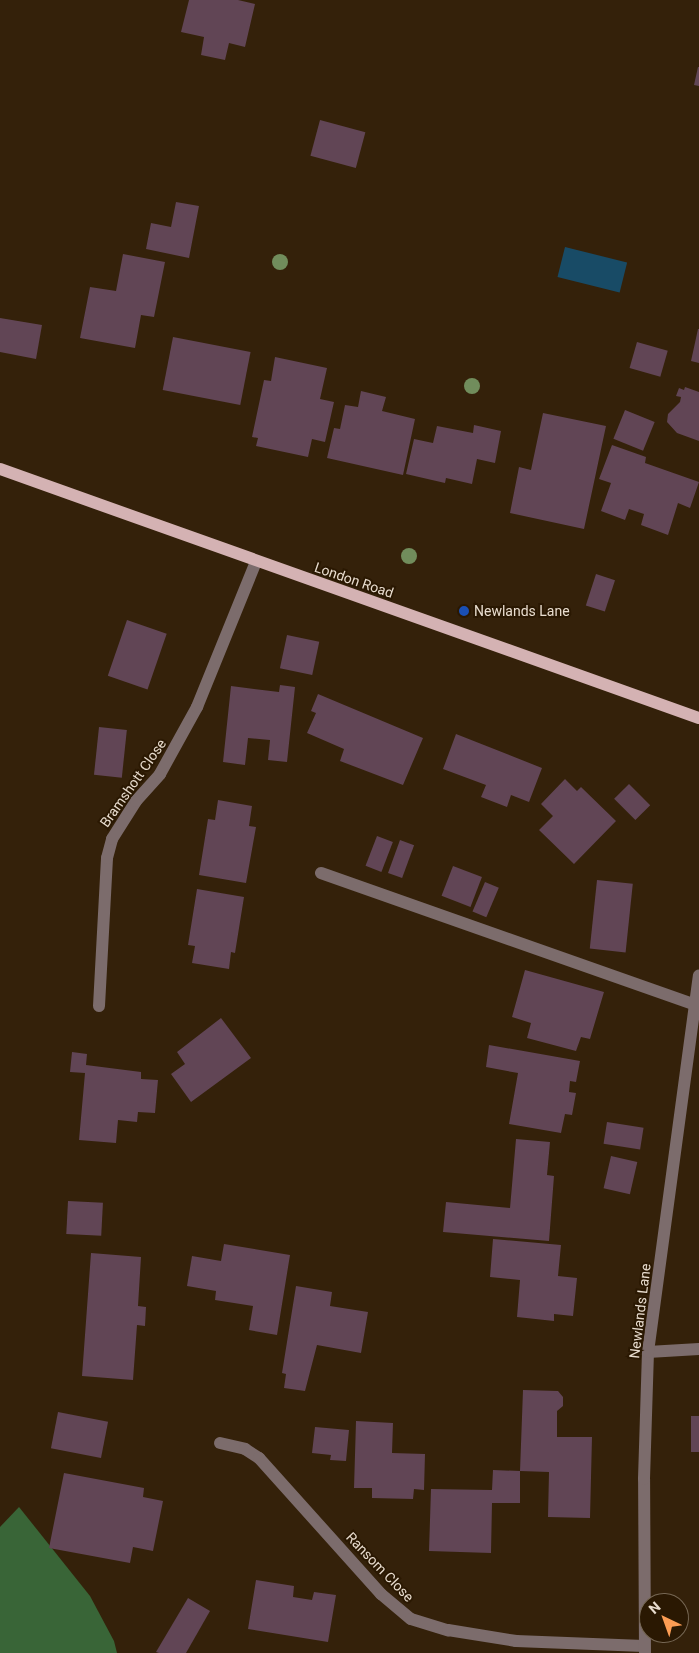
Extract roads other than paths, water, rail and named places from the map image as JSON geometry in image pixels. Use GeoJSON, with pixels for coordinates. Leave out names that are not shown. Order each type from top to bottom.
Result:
{"type":"FeatureCollection","features":[{"type":"Feature","properties":{"kind":"main road","name":"London Road"},"geometry":{"type":"LineString","coordinates":[[0,469],[256,562],[699,718]]}},
{"type":"Feature","properties":{"kind":"street","name":"Bramshott Close"},"geometry":{"type":"LineString","coordinates":[[99,1006],[107,858],[112,838],[136,801],[160,774],[197,707],[256,562]]}},
{"type":"Feature","properties":{"kind":"street"},"geometry":{"type":"LineString","coordinates":[[321,873],[695,1005]]}},
{"type":"Feature","properties":{"kind":"street","name":"Newlands Lane"},"geometry":{"type":"LineString","coordinates":[[644,1650],[644,1479],[648,1352],[699,975]]}},
{"type":"Feature","properties":{"kind":"street"},"geometry":{"type":"LineString","coordinates":[[648,1352],[699,1349]]}},
{"type":"Feature","properties":{"kind":"street","name":"Ransom Close"},"geometry":{"type":"LineString","coordinates":[[220,1443],[245,1449],[259,1458],[381,1594],[411,1619],[448,1630],[516,1642],[644,1650]]}},
{"type":"Feature","properties":{"kind":"water"},"geometry":{"type":"Polygon","coordinates":[[[565,247],[627,262],[620,293],[558,277],[565,247]]]}},
{"type":"Feature","properties":{"kind":"place","name":"Newlands Lane"},"geometry":{"type":"Point","coordinates":[464,611]}}]}
